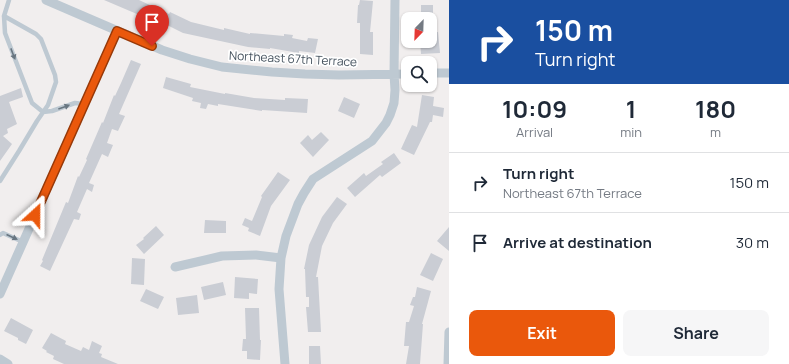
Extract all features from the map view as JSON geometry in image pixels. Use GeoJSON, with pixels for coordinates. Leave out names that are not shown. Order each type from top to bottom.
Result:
{"type":"FeatureCollection","features":[{"type":"Feature","properties":{"kind":"street","name":"Northeast 67th Terrace"},"geometry":{"type":"LineString","coordinates":[[46,0],[162,50],[222,67],[305,74],[401,74]]}},
{"type":"Feature","properties":{"kind":"street"},"geometry":{"type":"LineString","coordinates":[[285,364],[279,289],[281,258],[286,236],[298,204],[313,180],[372,141],[386,123],[394,102],[395,90],[395,0]]}},
{"type":"Feature","properties":{"kind":"street"},"geometry":{"type":"LineString","coordinates":[[0,294],[117,31]]}},
{"type":"Feature","properties":{"kind":"street"},"geometry":{"type":"LineString","coordinates":[[437,73],[449,73]]}},
{"type":"Feature","properties":{"kind":"street"},"geometry":{"type":"LineString","coordinates":[[175,267],[222,256],[256,255],[281,258]]}},
{"type":"Feature","properties":{"kind":"street"},"geometry":{"type":"LineString","coordinates":[[448,364],[449,332]]}},
{"type":"Feature","properties":{"kind":"street"},"geometry":{"type":"LineString","coordinates":[[0,359],[8,364]]}},
{"type":"Feature","properties":{"kind":"lane"},"geometry":{"type":"LineString","coordinates":[[9,0],[4,16],[5,33],[32,103],[43,112],[52,111],[75,103],[84,104]]}},
{"type":"Feature","properties":{"kind":"lane"},"geometry":{"type":"LineString","coordinates":[[0,181],[48,105],[56,82],[55,75],[41,39],[36,34],[4,16]]}},
{"type":"Feature","properties":{"kind":"lane"},"geometry":{"type":"LineString","coordinates":[[0,235],[3,233],[23,242]]}},
{"type":"Feature","properties":{"kind":"building"},"geometry":{"type":"Polygon","coordinates":[[[104,0],[139,0],[169,14],[170,12],[191,22],[224,30],[224,28],[250,34],[284,36],[284,34],[293,35],[292,38],[307,41],[308,38],[318,39],[315,53],[299,51],[299,53],[270,48],[248,47],[183,33],[159,21],[158,23],[104,0]]]}},
{"type":"Feature","properties":{"kind":"building"},"geometry":{"type":"Polygon","coordinates":[[[360,0],[373,1],[370,32],[373,32],[373,55],[360,54],[360,23],[357,23],[358,5],[360,0]]]}},
{"type":"Feature","properties":{"kind":"building"},"geometry":{"type":"Polygon","coordinates":[[[421,5],[433,5],[433,12],[421,12],[421,5]]]}},
{"type":"Feature","properties":{"kind":"building"},"geometry":{"type":"Polygon","coordinates":[[[437,32],[440,53],[421,54],[421,48],[437,48],[437,32]]]}},
{"type":"Feature","properties":{"kind":"building"},"geometry":{"type":"Polygon","coordinates":[[[131,60],[141,64],[119,114],[125,116],[118,131],[112,129],[107,143],[113,145],[108,157],[102,154],[89,183],[94,185],[92,192],[87,189],[77,212],[81,214],[79,220],[74,219],[50,271],[40,266],[43,261],[42,260],[66,202],[68,203],[78,176],[79,177],[87,160],[86,159],[102,122],[103,123],[114,95],[115,96],[131,60]]]}},
{"type":"Feature","properties":{"kind":"building"},"geometry":{"type":"Polygon","coordinates":[[[166,77],[191,84],[190,87],[225,94],[285,100],[285,98],[308,99],[307,113],[262,111],[218,104],[218,106],[208,104],[206,109],[200,108],[201,103],[192,101],[193,98],[163,88],[166,77]]]}},
{"type":"Feature","properties":{"kind":"building"},"geometry":{"type":"Polygon","coordinates":[[[21,88],[23,97],[9,102],[17,124],[7,129],[8,133],[3,136],[12,144],[0,161],[0,96],[21,88]]]}},
{"type":"Feature","properties":{"kind":"building"},"geometry":{"type":"Polygon","coordinates":[[[422,95],[434,97],[433,106],[444,108],[443,117],[433,115],[432,122],[430,122],[414,155],[401,149],[412,125],[417,127],[422,95]]]}},
{"type":"Feature","properties":{"kind":"building"},"geometry":{"type":"Polygon","coordinates":[[[344,97],[360,104],[354,118],[338,111],[344,97]]]}},
{"type":"Feature","properties":{"kind":"building"},"geometry":{"type":"Polygon","coordinates":[[[321,132],[329,140],[313,157],[300,143],[308,135],[312,140],[321,132]]]}},
{"type":"Feature","properties":{"kind":"building"},"geometry":{"type":"Polygon","coordinates":[[[394,153],[401,163],[382,177],[380,175],[355,197],[347,188],[364,173],[366,176],[383,164],[381,162],[394,153]]]}},
{"type":"Feature","properties":{"kind":"building"},"geometry":{"type":"Polygon","coordinates":[[[278,172],[290,180],[271,206],[260,236],[248,231],[249,228],[242,225],[245,218],[252,221],[262,197],[261,196],[278,172]]]}},
{"type":"Feature","properties":{"kind":"building"},"geometry":{"type":"Polygon","coordinates":[[[337,197],[347,204],[333,223],[322,246],[316,277],[318,277],[321,332],[308,332],[306,307],[309,307],[309,297],[306,297],[304,269],[309,245],[322,217],[337,197]]]}},
{"type":"Feature","properties":{"kind":"building"},"geometry":{"type":"Polygon","coordinates":[[[205,220],[226,221],[226,233],[204,233],[205,220]]]}},
{"type":"Feature","properties":{"kind":"building"},"geometry":{"type":"Polygon","coordinates":[[[156,226],[164,235],[144,254],[136,245],[156,226]]]}},
{"type":"Feature","properties":{"kind":"building"},"geometry":{"type":"Polygon","coordinates":[[[449,227],[449,251],[437,241],[449,227]]]}},
{"type":"Feature","properties":{"kind":"building"},"geometry":{"type":"Polygon","coordinates":[[[431,253],[443,259],[433,281],[420,275],[431,253]]]}},
{"type":"Feature","properties":{"kind":"building"},"geometry":{"type":"Polygon","coordinates":[[[132,258],[145,259],[144,285],[131,284],[132,258]]]}},
{"type":"Feature","properties":{"kind":"building"},"geometry":{"type":"Polygon","coordinates":[[[235,277],[258,279],[257,294],[249,293],[249,299],[234,298],[235,277]]]}},
{"type":"Feature","properties":{"kind":"building"},"geometry":{"type":"Polygon","coordinates":[[[223,282],[226,295],[204,300],[201,287],[223,282]]]}},
{"type":"Feature","properties":{"kind":"building"},"geometry":{"type":"Polygon","coordinates":[[[417,287],[431,291],[422,324],[420,364],[406,364],[409,346],[404,346],[406,322],[409,322],[414,306],[410,305],[413,297],[415,297],[417,287]]]}},
{"type":"Feature","properties":{"kind":"building"},"geometry":{"type":"Polygon","coordinates":[[[146,289],[164,297],[158,309],[140,301],[146,289]]]}},
{"type":"Feature","properties":{"kind":"building"},"geometry":{"type":"Polygon","coordinates":[[[197,295],[199,313],[178,315],[176,298],[197,295]]]}},
{"type":"Feature","properties":{"kind":"building"},"geometry":{"type":"Polygon","coordinates":[[[245,308],[259,308],[261,340],[260,360],[247,359],[247,351],[242,351],[243,339],[246,339],[245,308]]]}},
{"type":"Feature","properties":{"kind":"building"},"geometry":{"type":"Polygon","coordinates":[[[11,318],[33,330],[26,344],[4,331],[11,318]]]}},
{"type":"Feature","properties":{"kind":"building"},"geometry":{"type":"Polygon","coordinates":[[[51,333],[66,341],[65,344],[81,351],[83,347],[89,350],[92,341],[102,346],[99,353],[102,354],[101,357],[118,364],[64,364],[53,359],[54,356],[42,348],[51,333]]]}},
{"type":"Feature","properties":{"kind":"building"},"geometry":{"type":"Polygon","coordinates":[[[309,346],[320,346],[321,364],[309,364],[309,346]]]}},
{"type":"Feature","properties":{"kind":"route"},"geometry":{"type":"LineString","coordinates":[[35,215],[117,31],[152,46]]}}]}
